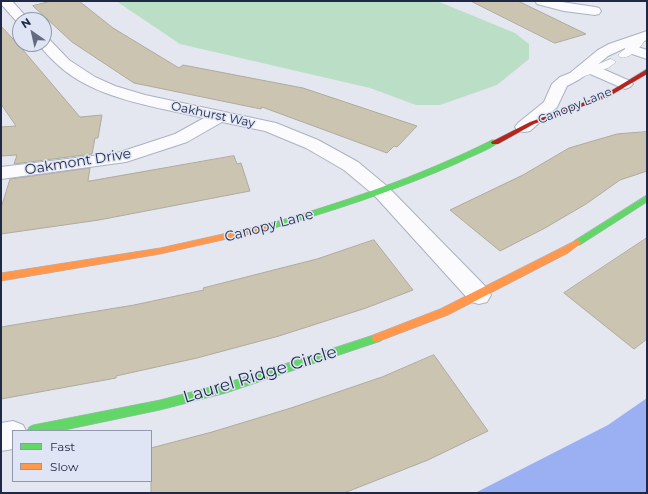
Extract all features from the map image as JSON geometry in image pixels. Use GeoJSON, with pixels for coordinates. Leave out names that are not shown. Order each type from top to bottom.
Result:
{"type":"FeatureCollection","features":[{"type":"Feature","properties":{"kind":"street"},"geometry":{"type":"LineString","coordinates":[[5,1],[15,12]]}},
{"type":"Feature","properties":{"kind":"street"},"geometry":{"type":"LineString","coordinates":[[541,1],[564,7],[595,11]]}},
{"type":"Feature","properties":{"kind":"street","name":"Canopy Lane"},"geometry":{"type":"LineString","coordinates":[[524,127],[551,104],[560,84],[565,80],[575,76],[602,53],[644,36]]}},
{"type":"Feature","properties":{"kind":"street","name":"Oakhurst Way"},"geometry":{"type":"LineString","coordinates":[[52,51],[64,64],[108,89],[141,99],[270,127],[312,144],[351,166],[381,191]]}},
{"type":"Feature","properties":{"kind":"street","name":"Canopy Lane"},"geometry":{"type":"LineString","coordinates":[[627,52],[647,55]]}},
{"type":"Feature","properties":{"kind":"street","name":"Canopy Lane"},"geometry":{"type":"LineString","coordinates":[[593,70],[625,84]]}},
{"type":"Feature","properties":{"kind":"street","name":"Canopy Lane"},"geometry":{"type":"LineString","coordinates":[[1,277],[148,254],[210,241],[290,221],[381,191],[453,163],[524,127],[606,95],[647,71]]}},
{"type":"Feature","properties":{"kind":"street","name":"Oakmont Drive"},"geometry":{"type":"LineString","coordinates":[[1,173],[119,158],[181,138],[219,116]]}},
{"type":"Feature","properties":{"kind":"street"},"geometry":{"type":"LineString","coordinates":[[381,191],[479,295]]}},
{"type":"Feature","properties":{"kind":"street","name":"Laurel Ridge Circle"},"geometry":{"type":"LineString","coordinates":[[38,430],[160,405],[226,388],[394,332],[444,312],[565,252],[647,198]]}},
{"type":"Feature","properties":{"kind":"street"},"geometry":{"type":"LineString","coordinates":[[1,437],[12,435]]}},
{"type":"Feature","properties":{"kind":"lane","name":"Canopy Lane"},"geometry":{"type":"LineString","coordinates":[[627,52],[638,44],[644,36]]}},
{"type":"Feature","properties":{"kind":"lane","name":"Canopy Lane"},"geometry":{"type":"LineString","coordinates":[[575,76],[611,62]]}},
{"type":"Feature","properties":{"kind":"green space"},"geometry":{"type":"Polygon","coordinates":[[[116,1],[437,1],[515,33],[529,44],[529,59],[497,85],[440,105],[416,105],[370,88],[180,44],[116,1]]]}},
{"type":"Feature","properties":{"kind":"water"},"geometry":{"type":"Polygon","coordinates":[[[647,398],[647,493],[475,493],[608,425],[647,398]]]}},
{"type":"Feature","properties":{"kind":"building"},"geometry":{"type":"Polygon","coordinates":[[[52,1],[79,1],[113,28],[179,68],[183,65],[303,88],[417,126],[397,147],[394,146],[387,153],[262,107],[261,109],[134,83],[72,42],[52,24],[52,12],[40,12],[33,6],[52,1]]]}},
{"type":"Feature","properties":{"kind":"building"},"geometry":{"type":"Polygon","coordinates":[[[471,1],[518,1],[586,34],[555,43],[471,1]]]}},
{"type":"Feature","properties":{"kind":"building"},"geometry":{"type":"Polygon","coordinates":[[[1,26],[12,38],[12,52],[25,52],[80,117],[102,115],[98,138],[95,138],[92,154],[14,164],[17,155],[1,156],[1,127],[16,126],[1,104],[1,26]]]}},
{"type":"Feature","properties":{"kind":"building"},"geometry":{"type":"Polygon","coordinates":[[[647,132],[647,171],[620,180],[586,204],[545,228],[500,251],[450,210],[523,175],[569,148],[617,134],[647,132]]]}},
{"type":"Feature","properties":{"kind":"building"},"geometry":{"type":"Polygon","coordinates":[[[234,156],[237,164],[241,163],[250,191],[99,220],[1,234],[1,208],[10,179],[90,168],[88,181],[234,156]]]}},
{"type":"Feature","properties":{"kind":"building"},"geometry":{"type":"Polygon","coordinates":[[[647,238],[647,339],[634,349],[564,293],[647,238]]]}},
{"type":"Feature","properties":{"kind":"building"},"geometry":{"type":"Polygon","coordinates":[[[374,240],[413,290],[366,308],[279,336],[197,358],[116,376],[116,378],[1,399],[1,327],[134,305],[204,290],[203,288],[317,259],[374,240]]]}},
{"type":"Feature","properties":{"kind":"building"},"geometry":{"type":"Polygon","coordinates":[[[434,355],[488,431],[428,460],[344,493],[151,493],[152,448],[212,432],[291,408],[382,377],[434,355]]]}},
{"type":"Feature","properties":{"kind":"traffic: fast"},"geometry":{"type":"LineString","coordinates":[[264,228],[323,211],[382,191],[467,156],[495,142]]}},
{"type":"Feature","properties":{"kind":"traffic: fast"},"geometry":{"type":"LineString","coordinates":[[577,243],[647,198]]}},
{"type":"Feature","properties":{"kind":"traffic: fast"},"geometry":{"type":"LineString","coordinates":[[38,430],[160,405],[226,388],[377,338]]}},
{"type":"Feature","properties":{"kind":"traffic: slow"},"geometry":{"type":"LineString","coordinates":[[1,277],[160,251],[264,228]]}},
{"type":"Feature","properties":{"kind":"traffic: slow"},"geometry":{"type":"LineString","coordinates":[[377,338],[444,312],[565,251],[577,243]]}},
{"type":"Feature","properties":{"kind":"traffic: jam"},"geometry":{"type":"LineString","coordinates":[[495,142],[532,123],[606,96],[647,71]]}}]}
